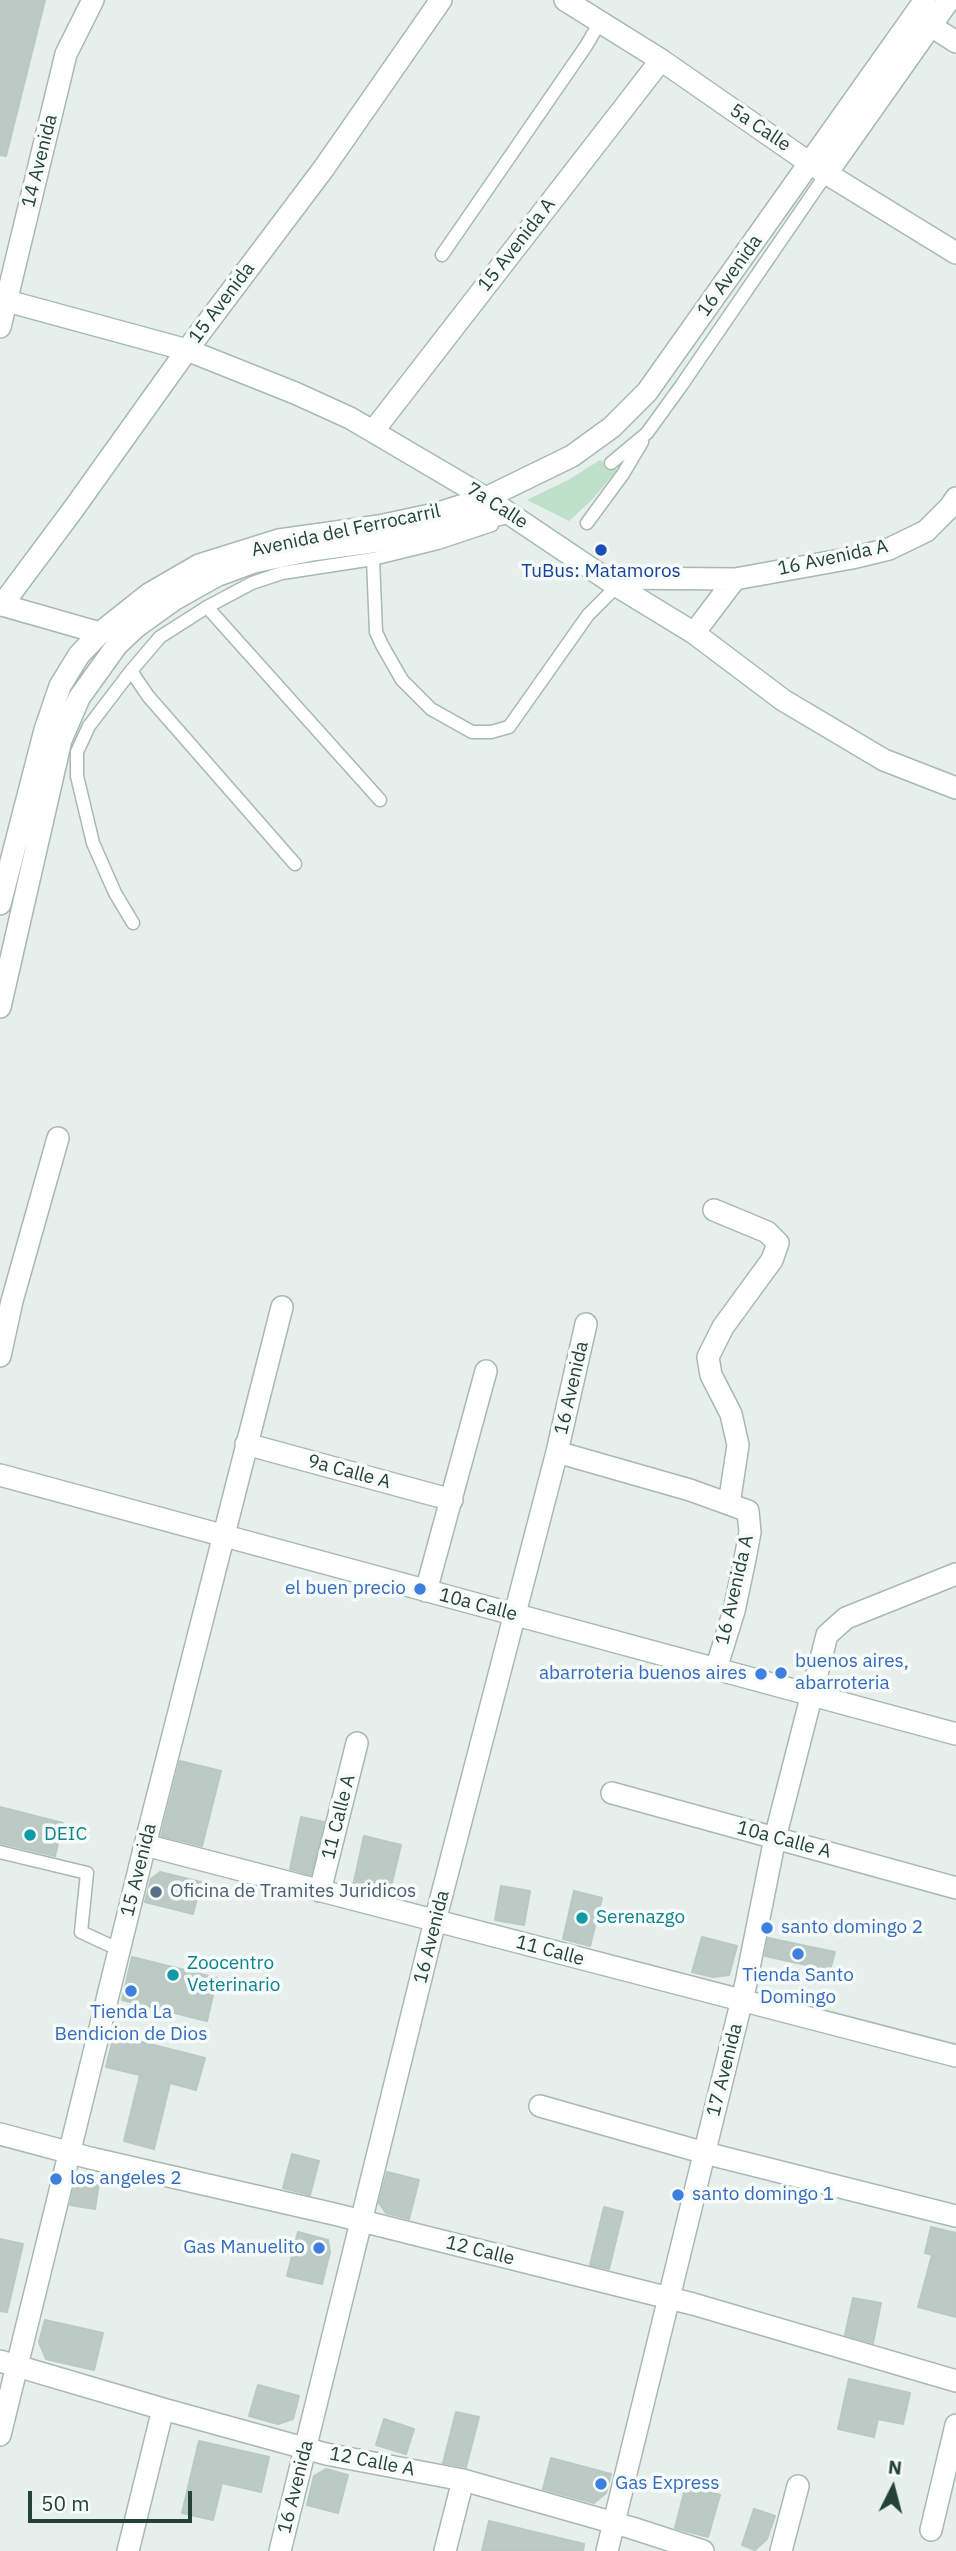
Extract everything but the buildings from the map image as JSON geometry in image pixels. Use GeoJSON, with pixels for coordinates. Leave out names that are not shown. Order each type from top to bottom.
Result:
{"type":"FeatureCollection","features":[{"type":"Feature","properties":{"kind":"street","name":"14 Avenida"},"geometry":{"type":"LineString","coordinates":[[0,327],[3,300],[66,54],[93,0]]}},
{"type":"Feature","properties":{"kind":"street","name":"15 Avenida"},"geometry":{"type":"LineString","coordinates":[[1,604],[324,168],[441,0]]}},
{"type":"Feature","properties":{"kind":"street","name":"5a Calle"},"geometry":{"type":"LineString","coordinates":[[565,0],[661,60],[819,168],[956,253]]}},
{"type":"Feature","properties":{"kind":"street","name":"16 Avenida"},"geometry":{"type":"LineString","coordinates":[[819,168],[925,0]]}},
{"type":"Feature","properties":{"kind":"street","name":"16 Avenida"},"geometry":{"type":"LineString","coordinates":[[486,498],[572,456],[612,427],[647,392],[949,0]]}},
{"type":"Feature","properties":{"kind":"street"},"geometry":{"type":"LineString","coordinates":[[931,26],[956,42]]}},
{"type":"Feature","properties":{"kind":"street","name":"15 Avenida A"},"geometry":{"type":"LineString","coordinates":[[374,430],[661,60]]}},
{"type":"Feature","properties":{"kind":"street","name":"7a Calle"},"geometry":{"type":"LineString","coordinates":[[3,300],[187,350],[295,393],[374,430],[486,498],[694,633],[783,700],[884,760],[956,788]]}},
{"type":"Feature","properties":{"kind":"street","name":"Avenida del Ferrocarril"},"geometry":{"type":"LineString","coordinates":[[0,904],[45,730],[60,686],[79,655],[100,633],[149,594],[199,565],[279,541],[379,526],[435,514],[486,498]]}},
{"type":"Feature","properties":{"kind":"street","name":"16 Avenida A"},"geometry":{"type":"LineString","coordinates":[[612,582],[735,579],[852,558],[888,549],[926,531],[950,508],[956,498]]}},
{"type":"Feature","properties":{"kind":"street"},"geometry":{"type":"LineString","coordinates":[[0,1007],[61,740],[79,698],[117,645],[136,627],[175,599],[216,576],[254,562],[511,515]]}},
{"type":"Feature","properties":{"kind":"street"},"geometry":{"type":"LineString","coordinates":[[694,633],[735,579]]}},
{"type":"Feature","properties":{"kind":"street"},"geometry":{"type":"LineString","coordinates":[[1,604],[100,633]]}},
{"type":"Feature","properties":{"kind":"street"},"geometry":{"type":"LineString","coordinates":[[0,1356],[12,1301],[58,1138]]}},
{"type":"Feature","properties":{"kind":"street","name":"16 Avenida A"},"geometry":{"type":"LineString","coordinates":[[713,1210],[767,1232],[778,1243],[772,1259],[723,1327],[708,1357],[711,1375],[731,1414],[738,1445],[738,1507],[750,1532],[734,1611],[716,1669]]}},
{"type":"Feature","properties":{"kind":"street","name":"15 Avenida"},"geometry":{"type":"LineString","coordinates":[[0,2435],[8,2363],[69,2152],[282,1307]]}},
{"type":"Feature","properties":{"kind":"street","name":"16 Avenida"},"geometry":{"type":"LineString","coordinates":[[280,2551],[435,1921],[557,1452],[586,1324]]}},
{"type":"Feature","properties":{"kind":"street"},"geometry":{"type":"LineString","coordinates":[[426,1591],[486,1371]]}},
{"type":"Feature","properties":{"kind":"street","name":"9a Calle A"},"geometry":{"type":"LineString","coordinates":[[246,1444],[452,1500]]}},
{"type":"Feature","properties":{"kind":"street"},"geometry":{"type":"LineString","coordinates":[[557,1452],[738,1507]]}},
{"type":"Feature","properties":{"kind":"street","name":"10a Calle"},"geometry":{"type":"LineString","coordinates":[[0,1475],[956,1734]]}},
{"type":"Feature","properties":{"kind":"street","name":"17 Avenida"},"geometry":{"type":"LineString","coordinates":[[607,2551],[742,2001],[775,1838],[827,1635],[846,1618],[956,1574]]}},
{"type":"Feature","properties":{"kind":"street","name":"11 Calle A"},"geometry":{"type":"LineString","coordinates":[[320,1891],[357,1743]]}},
{"type":"Feature","properties":{"kind":"street","name":"10a Calle A"},"geometry":{"type":"LineString","coordinates":[[612,1793],[956,1888]]}},
{"type":"Feature","properties":{"kind":"street","name":"11 Calle"},"geometry":{"type":"LineString","coordinates":[[145,1845],[956,2056]]}},
{"type":"Feature","properties":{"kind":"street"},"geometry":{"type":"LineString","coordinates":[[540,2106],[705,2152],[956,2216]]}},
{"type":"Feature","properties":{"kind":"street","name":"12 Calle"},"geometry":{"type":"LineString","coordinates":[[0,2134],[670,2298],[956,2381]]}},
{"type":"Feature","properties":{"kind":"street","name":"12 Calle A"},"geometry":{"type":"LineString","coordinates":[[8,2363],[305,2448],[464,2480],[613,2522],[703,2551]]}},
{"type":"Feature","properties":{"kind":"street"},"geometry":{"type":"LineString","coordinates":[[128,2551],[163,2409]]}},
{"type":"Feature","properties":{"kind":"street"},"geometry":{"type":"LineString","coordinates":[[931,2530],[956,2425]]}},
{"type":"Feature","properties":{"kind":"street"},"geometry":{"type":"LineString","coordinates":[[445,2551],[464,2480]]}},
{"type":"Feature","properties":{"kind":"street"},"geometry":{"type":"LineString","coordinates":[[781,2551],[798,2486]]}},
{"type":"Feature","properties":{"kind":"lane"},"geometry":{"type":"LineString","coordinates":[[442,255],[586,47],[600,22]]}},
{"type":"Feature","properties":{"kind":"lane"},"geometry":{"type":"LineString","coordinates":[[587,523],[681,386],[819,168]]}},
{"type":"Feature","properties":{"kind":"lane"},"geometry":{"type":"LineString","coordinates":[[611,463],[647,432]]}},
{"type":"Feature","properties":{"kind":"lane"},"geometry":{"type":"LineString","coordinates":[[133,923],[115,893],[93,843],[77,776],[77,752],[89,726],[160,637],[252,583],[282,573],[373,559],[438,543],[511,515]]}},
{"type":"Feature","properties":{"kind":"lane"},"geometry":{"type":"LineString","coordinates":[[373,559],[376,632],[402,680],[431,709],[472,732],[491,732],[509,727],[612,582]]}},
{"type":"Feature","properties":{"kind":"lane"},"geometry":{"type":"LineString","coordinates":[[207,607],[380,800]]}},
{"type":"Feature","properties":{"kind":"lane"},"geometry":{"type":"LineString","coordinates":[[131,671],[148,696],[295,864]]}},
{"type":"Feature","properties":{"kind":"lane"},"geometry":{"type":"LineString","coordinates":[[0,1852],[87,1873],[80,1929],[120,1950]]}},
{"type":"Feature","properties":{"kind":"green space"},"geometry":{"type":"Polygon","coordinates":[[[600,460],[617,470],[591,501],[569,521],[527,500],[568,480],[600,460]]]}},
{"type":"Feature","properties":{"kind":"place","name":"TuBus: Matamoros"},"geometry":{"type":"Point","coordinates":[601,550]}},
{"type":"Feature","properties":{"kind":"place","name":"el buen precio"},"geometry":{"type":"Point","coordinates":[420,1589]}},
{"type":"Feature","properties":{"kind":"place","name":"buenos aires, abarroteria"},"geometry":{"type":"Point","coordinates":[781,1673]}},
{"type":"Feature","properties":{"kind":"place","name":"abarroteria buenos aires"},"geometry":{"type":"Point","coordinates":[761,1674]}},
{"type":"Feature","properties":{"kind":"place","name":"DEIC"},"geometry":{"type":"Point","coordinates":[30,1835]}},
{"type":"Feature","properties":{"kind":"place","name":"Oficina de Tramites Juridicos"},"geometry":{"type":"Point","coordinates":[156,1892]}},
{"type":"Feature","properties":{"kind":"place","name":"Serenazgo"},"geometry":{"type":"Point","coordinates":[582,1918]}},
{"type":"Feature","properties":{"kind":"place","name":"santo domingo 2"},"geometry":{"type":"Point","coordinates":[767,1928]}},
{"type":"Feature","properties":{"kind":"place","name":"Tienda Santo Domingo"},"geometry":{"type":"Point","coordinates":[798,1954]}},
{"type":"Feature","properties":{"kind":"place","name":"Zoocentro Veterinario"},"geometry":{"type":"Point","coordinates":[173,1975]}},
{"type":"Feature","properties":{"kind":"place","name":"Tienda La Bendicion de Dios"},"geometry":{"type":"Point","coordinates":[131,1991]}},
{"type":"Feature","properties":{"kind":"place","name":"los angeles 2"},"geometry":{"type":"Point","coordinates":[56,2179]}},
{"type":"Feature","properties":{"kind":"place","name":"santo domingo 1"},"geometry":{"type":"Point","coordinates":[678,2195]}},
{"type":"Feature","properties":{"kind":"place","name":"Gas Manuelito"},"geometry":{"type":"Point","coordinates":[319,2248]}},
{"type":"Feature","properties":{"kind":"place","name":"Gas Express"},"geometry":{"type":"Point","coordinates":[601,2484]}}]}
